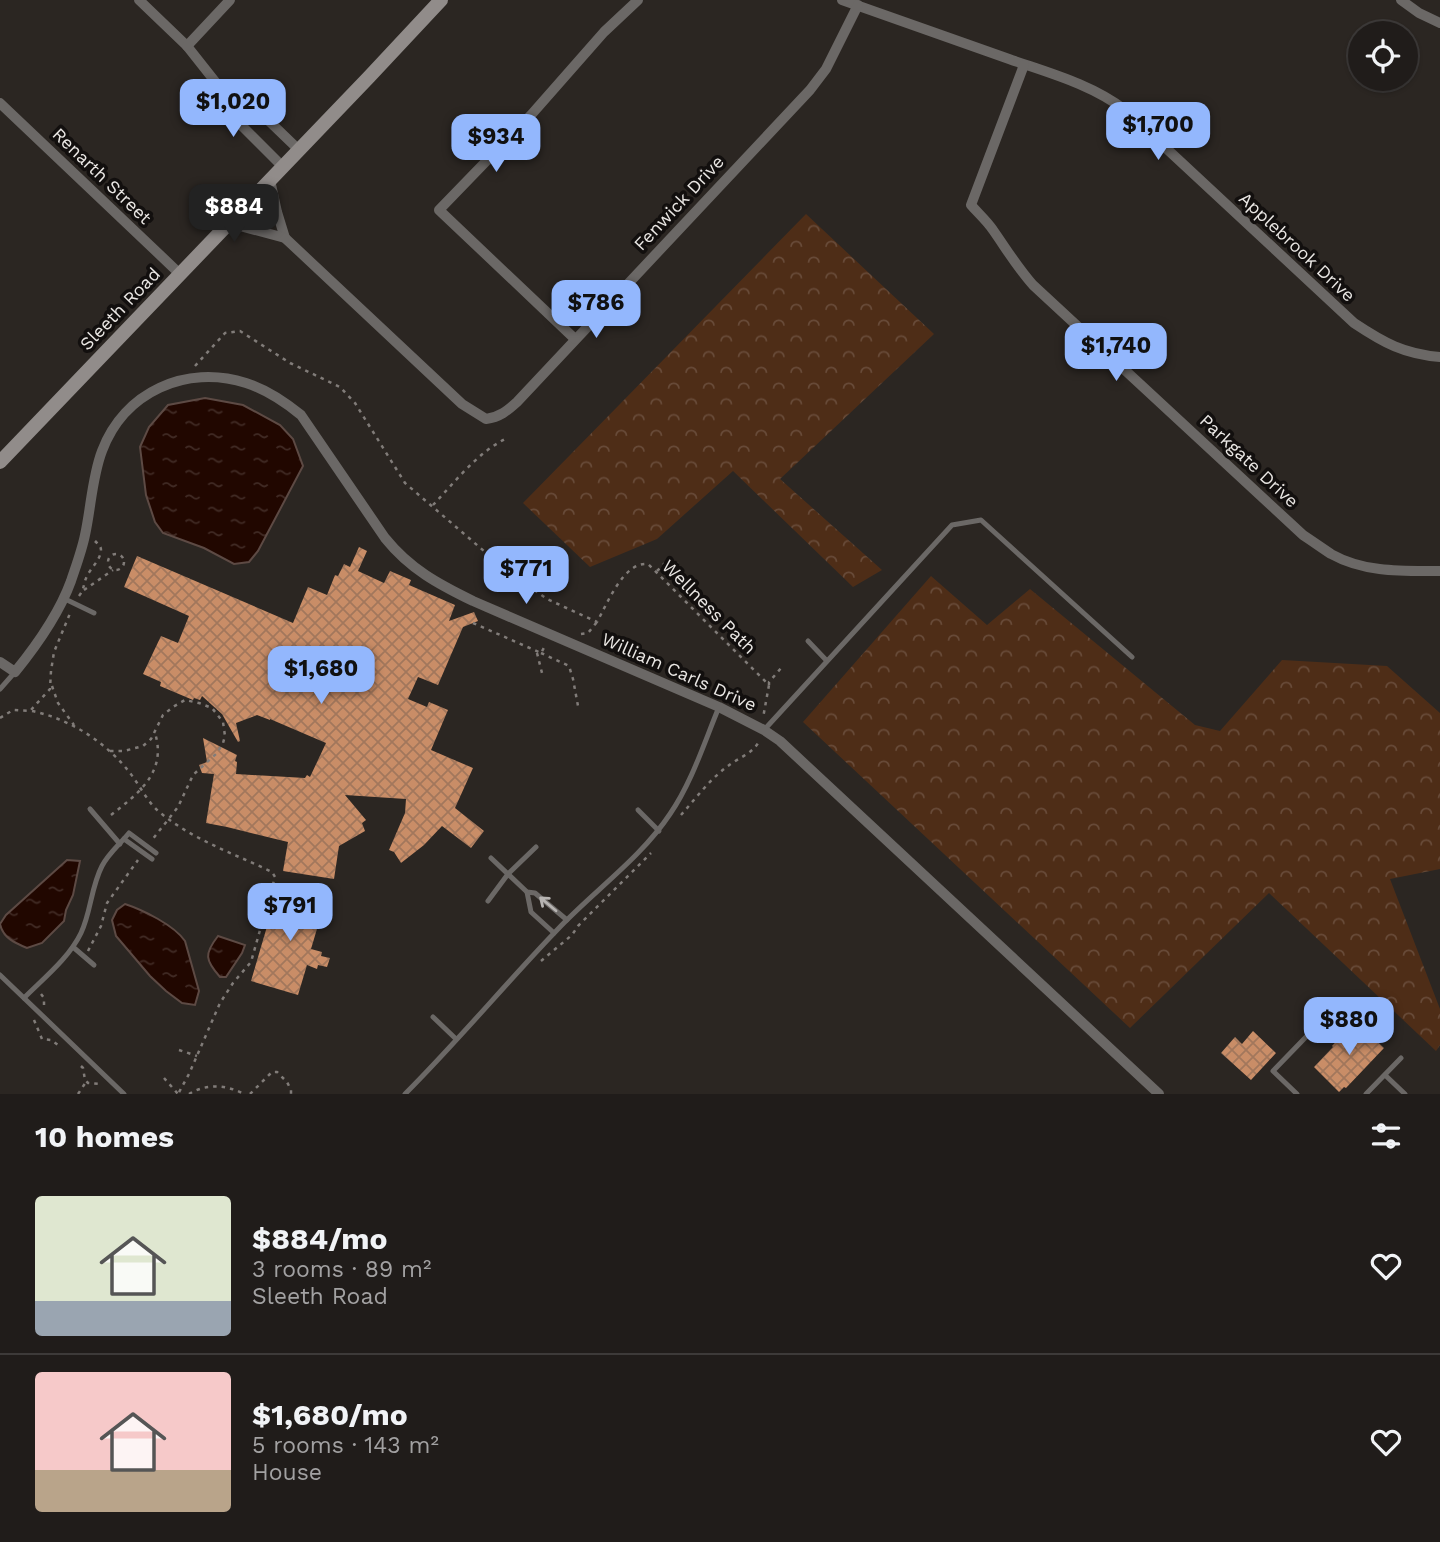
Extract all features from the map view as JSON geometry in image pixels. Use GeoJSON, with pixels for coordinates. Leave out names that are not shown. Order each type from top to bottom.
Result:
{"type":"FeatureCollection","features":[{"type":"Feature","properties":{"kind":"street"},"geometry":{"type":"LineString","coordinates":[[139,0],[187,46],[221,89],[228,113],[283,167]]}},
{"type":"Feature","properties":{"kind":"street"},"geometry":{"type":"LineString","coordinates":[[187,46],[230,0]]}},
{"type":"Feature","properties":{"kind":"street","name":"Sleeth Road"},"geometry":{"type":"LineString","coordinates":[[0,462],[441,0]]}},
{"type":"Feature","properties":{"kind":"street"},"geometry":{"type":"LineString","coordinates":[[575,339],[439,210],[531,115],[604,32],[638,0]]}},
{"type":"Feature","properties":{"kind":"street","name":"Applebrook Drive"},"geometry":{"type":"LineString","coordinates":[[842,0],[1101,93],[1125,110],[1354,324],[1401,350],[1440,357]]}},
{"type":"Feature","properties":{"kind":"street"},"geometry":{"type":"LineString","coordinates":[[1401,0],[1440,23]]}},
{"type":"Feature","properties":{"kind":"street","name":"Fenwick Drive"},"geometry":{"type":"LineString","coordinates":[[229,223],[285,238],[462,404],[486,419],[504,414],[810,90],[825,69],[858,5]]}},
{"type":"Feature","properties":{"kind":"street","name":"Parkgate Drive"},"geometry":{"type":"LineString","coordinates":[[1024,65],[971,205],[992,228],[1023,273],[1303,535],[1332,554],[1354,564],[1400,572],[1440,571]]}},
{"type":"Feature","properties":{"kind":"street"},"geometry":{"type":"LineString","coordinates":[[221,89],[244,97],[299,150]]}},
{"type":"Feature","properties":{"kind":"street","name":"Renarth Street"},"geometry":{"type":"LineString","coordinates":[[0,103],[180,274]]}},
{"type":"Feature","properties":{"kind":"street"},"geometry":{"type":"LineString","coordinates":[[270,180],[285,238]]}},
{"type":"Feature","properties":{"kind":"street","name":"William Carls Drive"},"geometry":{"type":"LineString","coordinates":[[15,671],[33,650],[70,582],[85,538],[102,451],[125,412],[149,393],[163,386],[195,378],[215,377],[249,384],[301,415],[385,538],[409,564],[473,601],[719,707],[763,729],[780,741],[1159,1094]]}},
{"type":"Feature","properties":{"kind":"street"},"geometry":{"type":"LineString","coordinates":[[0,662],[15,671]]}},
{"type":"Feature","properties":{"kind":"lane"},"geometry":{"type":"LineString","coordinates":[[763,729],[952,526],[981,520],[1132,657]]}},
{"type":"Feature","properties":{"kind":"lane"},"geometry":{"type":"LineString","coordinates":[[63,598],[94,614]]}},
{"type":"Feature","properties":{"kind":"lane"},"geometry":{"type":"LineString","coordinates":[[808,641],[827,661]]}},
{"type":"Feature","properties":{"kind":"lane"},"geometry":{"type":"LineString","coordinates":[[0,689],[15,671]]}},
{"type":"Feature","properties":{"kind":"lane"},"geometry":{"type":"LineString","coordinates":[[405,1094],[554,933],[659,831],[685,788],[719,707]]}},
{"type":"Feature","properties":{"kind":"lane"},"geometry":{"type":"LineString","coordinates":[[90,809],[122,842],[156,852]]}},
{"type":"Feature","properties":{"kind":"lane"},"geometry":{"type":"LineString","coordinates":[[638,810],[659,831]]}},
{"type":"Feature","properties":{"kind":"lane"},"geometry":{"type":"LineString","coordinates":[[24,998],[74,947],[87,918],[101,868],[129,833],[152,859]]}},
{"type":"Feature","properties":{"kind":"lane"},"geometry":{"type":"LineString","coordinates":[[488,901],[508,874],[536,847]]}},
{"type":"Feature","properties":{"kind":"lane"},"geometry":{"type":"LineString","coordinates":[[491,858],[527,892],[531,912],[554,933]]}},
{"type":"Feature","properties":{"kind":"lane"},"geometry":{"type":"LineString","coordinates":[[527,892],[534,893],[567,920]]}},
{"type":"Feature","properties":{"kind":"lane"},"geometry":{"type":"LineString","coordinates":[[74,947],[94,965]]}},
{"type":"Feature","properties":{"kind":"lane"},"geometry":{"type":"LineString","coordinates":[[0,975],[124,1094]]}},
{"type":"Feature","properties":{"kind":"lane"},"geometry":{"type":"LineString","coordinates":[[1297,1094],[1273,1071],[1334,1009]]}},
{"type":"Feature","properties":{"kind":"lane"},"geometry":{"type":"LineString","coordinates":[[433,1017],[456,1039]]}},
{"type":"Feature","properties":{"kind":"lane"},"geometry":{"type":"LineString","coordinates":[[1366,1094],[1401,1058]]}},
{"type":"Feature","properties":{"kind":"lane"},"geometry":{"type":"LineString","coordinates":[[1385,1075],[1405,1094]]}},
{"type":"Feature","properties":{"kind":"path","name":"Wellness Path"},"geometry":{"type":"LineString","coordinates":[[192,371],[225,333],[240,331],[290,363],[340,387],[355,403],[405,483],[506,570],[547,599],[597,622],[621,579],[631,569],[643,563],[649,564],[769,685]]}},
{"type":"Feature","properties":{"kind":"path"},"geometry":{"type":"LineString","coordinates":[[432,506],[492,446],[505,439]]}},
{"type":"Feature","properties":{"kind":"path"},"geometry":{"type":"LineString","coordinates":[[84,590],[88,575],[101,551],[93,538]]}},
{"type":"Feature","properties":{"kind":"path"},"geometry":{"type":"LineString","coordinates":[[76,727],[58,703],[51,685],[54,652],[74,604],[84,590],[123,566],[123,558],[119,555],[111,555],[108,560],[108,565],[113,570]]}},
{"type":"Feature","properties":{"kind":"path"},"geometry":{"type":"LineString","coordinates":[[657,571],[669,559],[678,564]]}},
{"type":"Feature","properties":{"kind":"path"},"geometry":{"type":"LineString","coordinates":[[543,677],[539,652],[569,666],[578,705]]}},
{"type":"Feature","properties":{"kind":"path"},"geometry":{"type":"LineString","coordinates":[[676,821],[716,775],[758,745],[763,729],[769,682],[782,667]]}},
{"type":"Feature","properties":{"kind":"path"},"geometry":{"type":"LineString","coordinates":[[30,711],[51,685]]}},
{"type":"Feature","properties":{"kind":"path"},"geometry":{"type":"LineString","coordinates":[[84,956],[101,926],[107,903],[178,807],[192,775],[217,753],[223,743],[223,722],[212,708],[185,701],[163,715],[155,733],[143,746],[110,751]]}},
{"type":"Feature","properties":{"kind":"path"},"geometry":{"type":"LineString","coordinates":[[0,718],[13,710],[30,711],[49,715],[76,727],[110,751],[129,772],[150,803],[169,819],[190,834],[272,872],[275,877],[251,962],[220,1003],[190,1074],[178,1094],[164,1078]]}},
{"type":"Feature","properties":{"kind":"path"},"geometry":{"type":"LineString","coordinates":[[111,816],[141,790],[158,761],[155,733]]}},
{"type":"Feature","properties":{"kind":"path"},"geometry":{"type":"LineString","coordinates":[[541,961],[572,935],[653,851]]}},
{"type":"Feature","properties":{"kind":"path"},"geometry":{"type":"LineString","coordinates":[[179,1050],[197,1056]]}},
{"type":"Feature","properties":{"kind":"path"},"geometry":{"type":"LineString","coordinates":[[250,1094],[272,1072],[277,1072],[292,1090],[290,1094]]}},
{"type":"Feature","properties":{"kind":"path"},"geometry":{"type":"LineString","coordinates":[[78,1094],[87,1082]]}},
{"type":"Feature","properties":{"kind":"path"},"geometry":{"type":"LineString","coordinates":[[190,1094],[208,1087],[229,1087],[244,1094]]}},
{"type":"Feature","properties":{"kind":"green space"},"geometry":{"type":"Polygon","coordinates":[[[806,214],[934,334],[780,479],[882,570],[853,587],[733,471],[657,539],[590,567],[523,503],[806,214]]]}},
{"type":"Feature","properties":{"kind":"green space"},"geometry":{"type":"Polygon","coordinates":[[[931,576],[987,625],[1030,589],[1195,725],[1220,731],[1282,660],[1387,666],[1440,713],[1440,869],[1390,879],[1440,1009],[1440,1045],[1436,1051],[1269,893],[1130,1028],[803,722],[931,576]]]}},
{"type":"Feature","properties":{"kind":"water"},"geometry":{"type":"Polygon","coordinates":[[[205,398],[243,405],[280,425],[293,439],[303,466],[258,551],[249,562],[234,564],[204,548],[163,533],[155,522],[146,495],[140,447],[149,427],[168,405],[205,398]]]}},
{"type":"Feature","properties":{"kind":"water"},"geometry":{"type":"Polygon","coordinates":[[[67,860],[80,861],[64,921],[42,943],[27,948],[10,939],[0,924],[6,915],[67,860]]]}},
{"type":"Feature","properties":{"kind":"water"},"geometry":{"type":"Polygon","coordinates":[[[125,904],[166,924],[185,941],[199,991],[195,1005],[182,1003],[166,991],[116,936],[112,920],[117,910],[125,904]]]}},
{"type":"Feature","properties":{"kind":"water"},"geometry":{"type":"Polygon","coordinates":[[[218,936],[245,945],[226,977],[220,977],[208,957],[218,936]]]}},
{"type":"Feature","properties":{"kind":"building"},"geometry":{"type":"Polygon","coordinates":[[[359,547],[367,551],[358,571],[384,583],[390,571],[411,580],[409,585],[455,605],[449,621],[474,612],[478,621],[463,627],[438,685],[418,677],[408,699],[427,707],[429,702],[448,710],[431,750],[473,768],[455,808],[484,831],[471,848],[442,826],[401,863],[394,852],[389,850],[405,813],[406,799],[345,795],[366,820],[362,823],[365,831],[339,846],[334,879],[283,871],[288,842],[206,823],[214,774],[202,773],[199,765],[207,762],[203,738],[237,755],[236,774],[305,778],[307,775],[310,777],[326,743],[257,715],[236,723],[238,742],[222,714],[202,696],[200,700],[193,700],[160,686],[161,682],[143,674],[161,636],[178,643],[189,616],[124,587],[137,556],[293,623],[308,587],[327,595],[335,575],[338,576],[344,564],[350,567],[359,547]]]}},
{"type":"Feature","properties":{"kind":"building"},"geometry":{"type":"Polygon","coordinates":[[[278,889],[325,902],[311,949],[330,958],[327,967],[318,965],[317,969],[307,965],[298,995],[251,981],[278,889]]]}},
{"type":"Feature","properties":{"kind":"building"},"geometry":{"type":"Polygon","coordinates":[[[1356,1021],[1384,1048],[1339,1092],[1314,1067],[1356,1021]]]}},
{"type":"Feature","properties":{"kind":"building"},"geometry":{"type":"Polygon","coordinates":[[[1253,1031],[1276,1053],[1251,1080],[1221,1053],[1235,1037],[1242,1044],[1253,1031]]]}}]}
